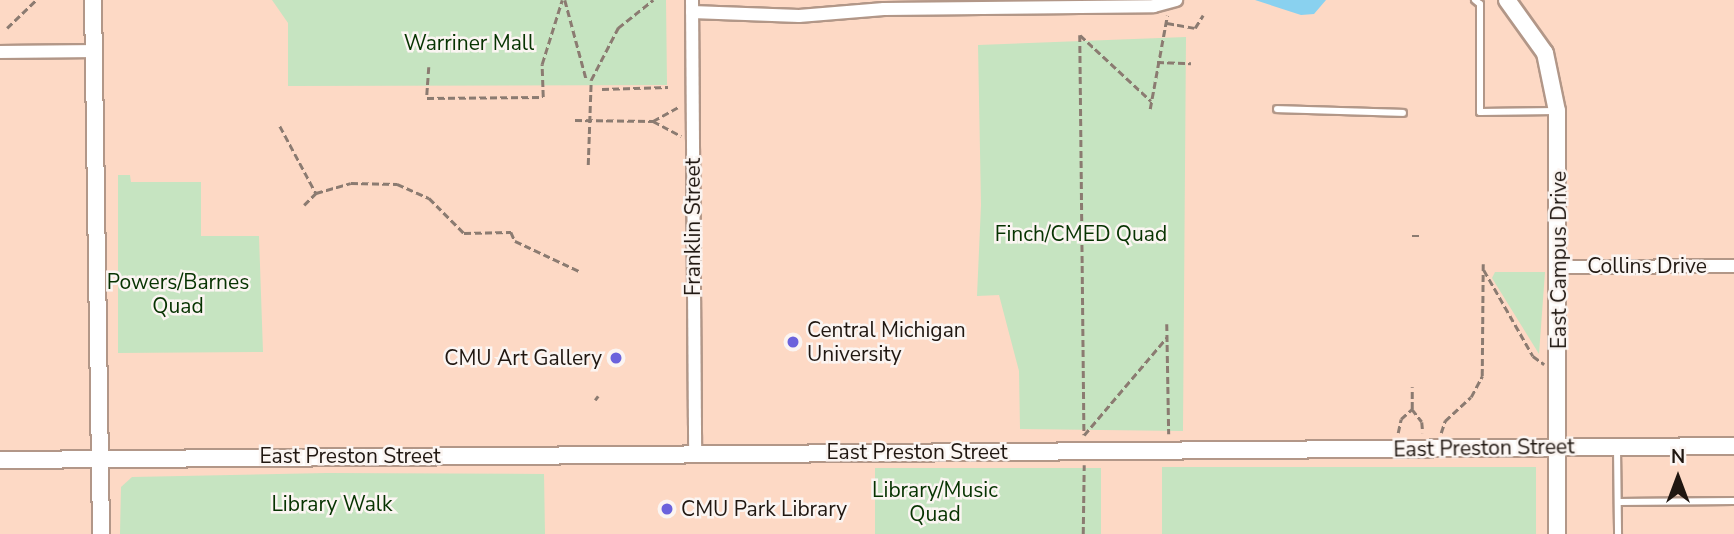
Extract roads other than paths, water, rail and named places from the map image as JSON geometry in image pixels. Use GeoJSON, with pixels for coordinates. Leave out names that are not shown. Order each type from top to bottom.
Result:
{"type":"FeatureCollection","features":[{"type":"Feature","properties":{"kind":"street"},"geometry":{"type":"LineString","coordinates":[[93,0],[101,534]]}},
{"type":"Feature","properties":{"kind":"street"},"geometry":{"type":"LineString","coordinates":[[692,6],[799,16],[884,9],[1154,6],[1176,0]]}},
{"type":"Feature","properties":{"kind":"street","name":"East Campus Drive"},"geometry":{"type":"LineString","coordinates":[[1507,0],[1545,53],[1558,111],[1560,267],[1557,534]]}},
{"type":"Feature","properties":{"kind":"street","name":"Franklin Street"},"geometry":{"type":"LineString","coordinates":[[692,6],[695,453]]}},
{"type":"Feature","properties":{"kind":"street"},"geometry":{"type":"LineString","coordinates":[[0,51],[93,51]]}},
{"type":"Feature","properties":{"kind":"street","name":"Collins Drive"},"geometry":{"type":"LineString","coordinates":[[1560,267],[1734,266]]}},
{"type":"Feature","properties":{"kind":"street","name":"East Preston Street"},"geometry":{"type":"LineString","coordinates":[[0,460],[1734,446]]}},
{"type":"Feature","properties":{"kind":"lane"},"geometry":{"type":"LineString","coordinates":[[1475,0],[1479,4],[1479,112],[1558,111]]}},
{"type":"Feature","properties":{"kind":"lane"},"geometry":{"type":"LineString","coordinates":[[1277,109],[1403,113]]}},
{"type":"Feature","properties":{"kind":"lane"},"geometry":{"type":"LineString","coordinates":[[1617,447],[1618,534]]}},
{"type":"Feature","properties":{"kind":"lane"},"geometry":{"type":"LineString","coordinates":[[1618,502],[1734,501]]}},
{"type":"Feature","properties":{"kind":"water"},"geometry":{"type":"Polygon","coordinates":[[[1255,0],[1326,0],[1314,14],[1301,15],[1255,0]]]}},
{"type":"Feature","properties":{"kind":"place","name":"Central Michigan University"},"geometry":{"type":"Point","coordinates":[793,342]}},
{"type":"Feature","properties":{"kind":"place","name":"CMU Art Gallery"},"geometry":{"type":"Point","coordinates":[616,358]}},
{"type":"Feature","properties":{"kind":"place","name":"CMU Park Library"},"geometry":{"type":"Point","coordinates":[667,509]}},
{"type":"Feature","properties":{"kind":"park label","name":"Warriner Mall"},"geometry":{"type":"Point","coordinates":[469,43]}},
{"type":"Feature","properties":{"kind":"park label","name":"Finch/CMED Quad"},"geometry":{"type":"Point","coordinates":[1081,234]}},
{"type":"Feature","properties":{"kind":"park label","name":"Powers/Barnes Quad"},"geometry":{"type":"Point","coordinates":[178,294]}},
{"type":"Feature","properties":{"kind":"park label","name":"Library/Music Quad"},"geometry":{"type":"Point","coordinates":[935,502]}},
{"type":"Feature","properties":{"kind":"park label","name":"Library Walk"},"geometry":{"type":"Point","coordinates":[332,504]}}]}
